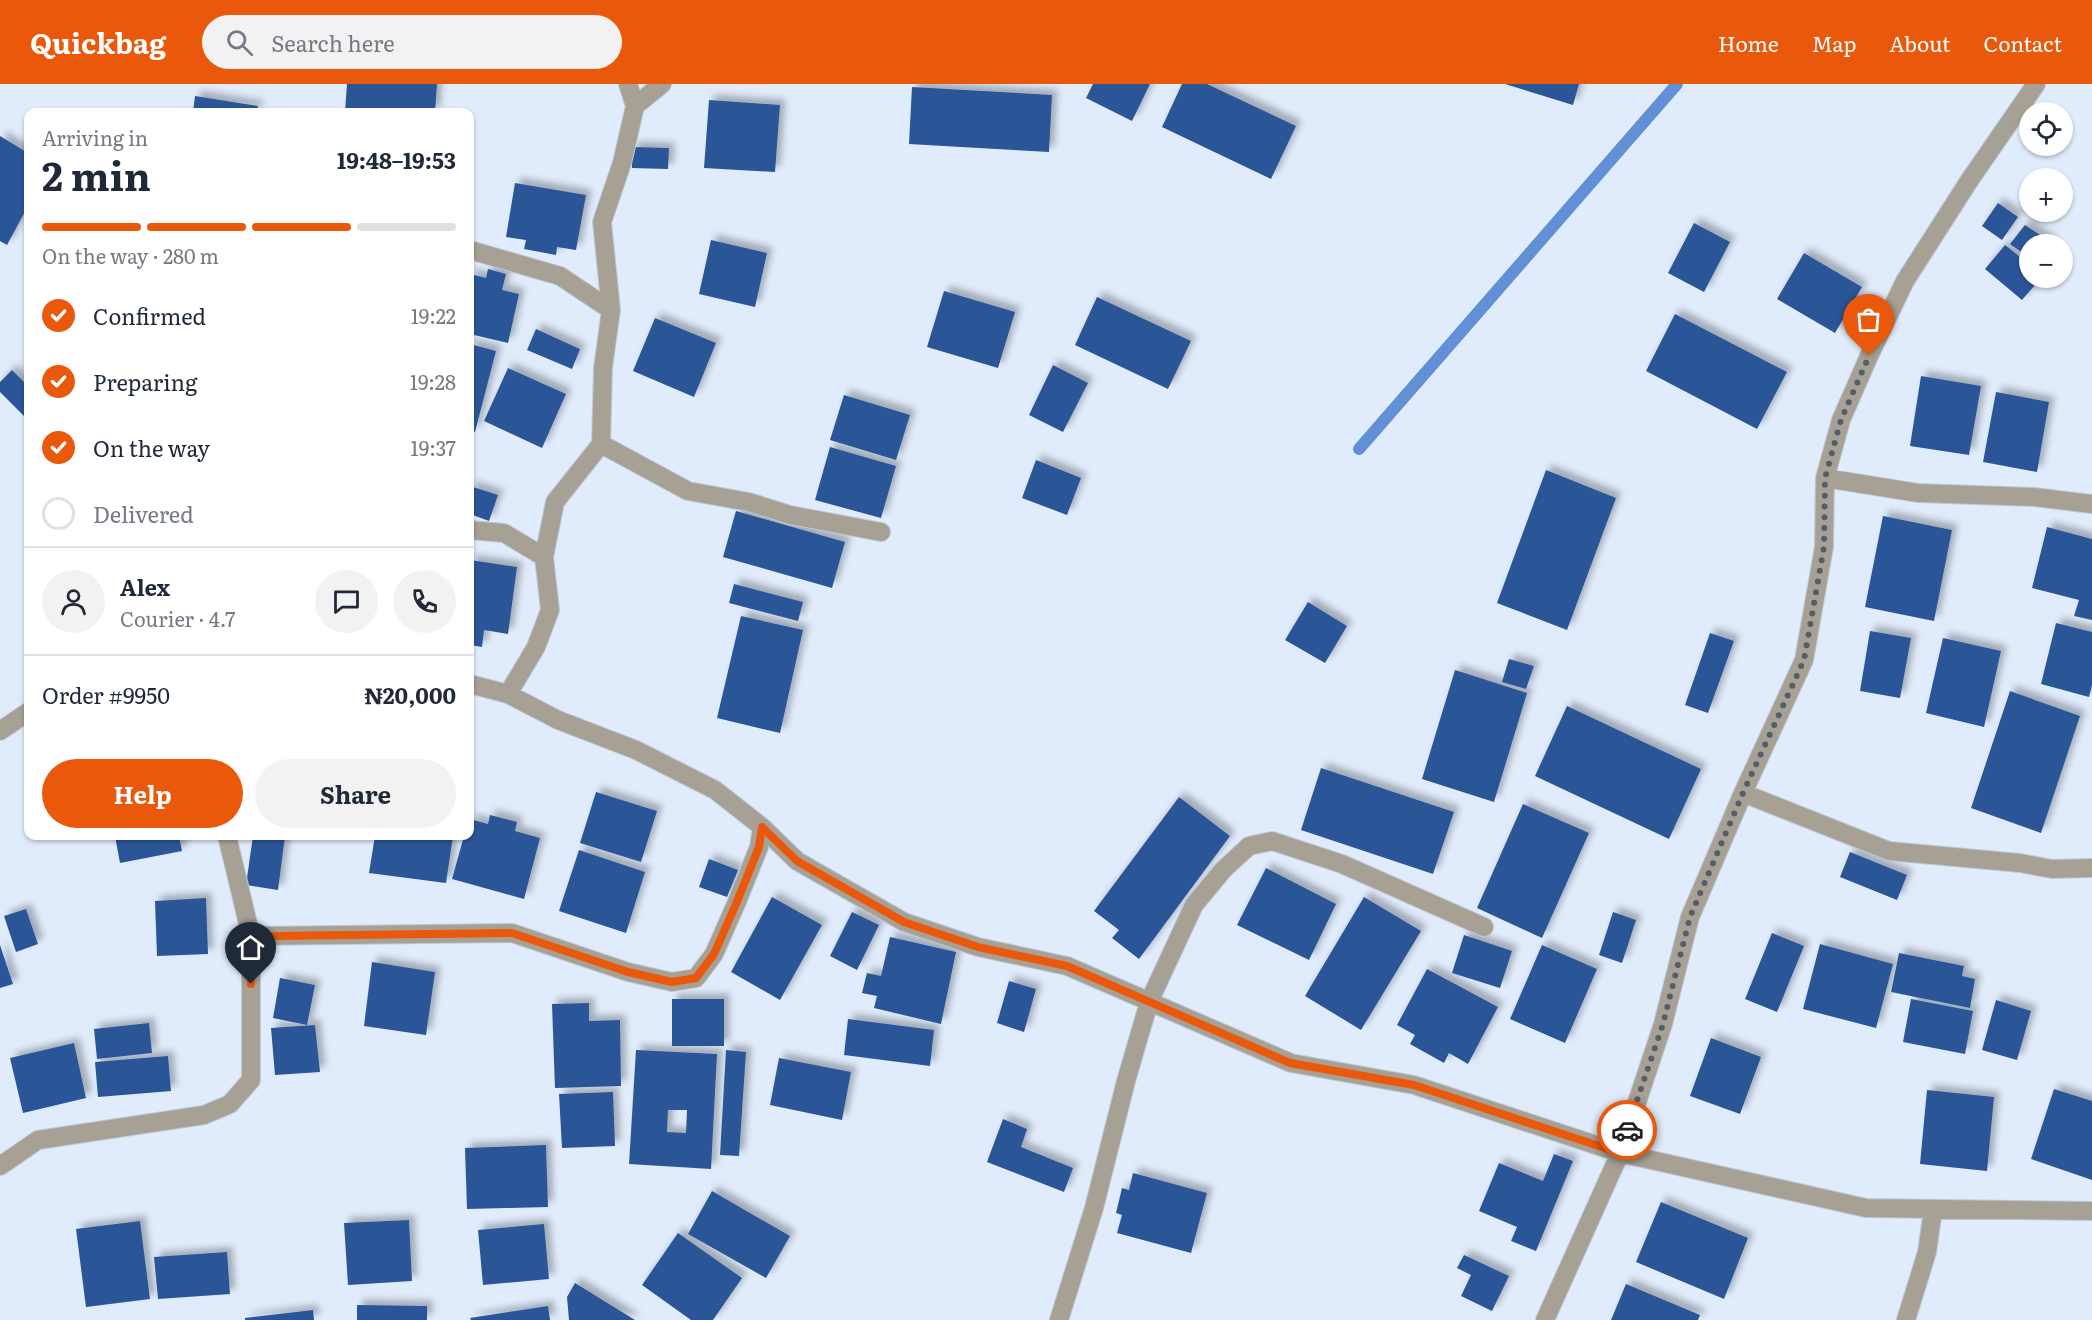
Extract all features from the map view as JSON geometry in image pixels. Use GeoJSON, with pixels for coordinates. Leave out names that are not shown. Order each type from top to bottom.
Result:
{"type":"FeatureCollection","features":[{"type":"Feature","properties":{"kind":"street"},"geometry":{"type":"LineString","coordinates":[[508,694],[536,647],[550,610],[544,557],[555,502],[601,444],[603,368],[611,310],[603,222],[622,163],[635,106],[628,84]]}},
{"type":"Feature","properties":{"kind":"street"},"geometry":{"type":"LineString","coordinates":[[635,106],[662,84]]}},
{"type":"Feature","properties":{"kind":"street"},"geometry":{"type":"LineString","coordinates":[[1545,1320],[1620,1153],[1663,1024],[1690,917],[1743,793],[1804,660],[1824,547],[1825,478],[1841,420],[1905,281],[1969,181],[2036,84]]}},
{"type":"Feature","properties":{"kind":"street"},"geometry":{"type":"LineString","coordinates":[[474,251],[560,276],[611,310]]}},
{"type":"Feature","properties":{"kind":"street"},"geometry":{"type":"LineString","coordinates":[[601,444],[688,491],[749,502],[790,514],[881,532]]}},
{"type":"Feature","properties":{"kind":"street"},"geometry":{"type":"LineString","coordinates":[[1825,478],[1918,493],[2034,497],[2092,504]]}},
{"type":"Feature","properties":{"kind":"street"},"geometry":{"type":"LineString","coordinates":[[474,530],[504,533],[544,557]]}},
{"type":"Feature","properties":{"kind":"street"},"geometry":{"type":"LineString","coordinates":[[474,685],[508,694],[558,720],[636,750],[716,790],[762,827],[797,861],[904,922],[978,947],[1067,966],[1290,1063],[1414,1085],[1620,1153],[1866,1208],[2092,1211]]}},
{"type":"Feature","properties":{"kind":"street"},"geometry":{"type":"LineString","coordinates":[[0,730],[24,715]]}},
{"type":"Feature","properties":{"kind":"street"},"geometry":{"type":"LineString","coordinates":[[1743,793],[1889,851],[2020,863],[2052,869],[2092,868]]}},
{"type":"Feature","properties":{"kind":"street"},"geometry":{"type":"LineString","coordinates":[[251,936],[512,933],[628,972],[672,982],[696,978],[714,954],[736,904],[759,847],[762,827]]}},
{"type":"Feature","properties":{"kind":"street"},"geometry":{"type":"LineString","coordinates":[[0,1166],[38,1140],[204,1115],[231,1104],[251,1080],[251,936],[228,840]]}},
{"type":"Feature","properties":{"kind":"street"},"geometry":{"type":"LineString","coordinates":[[1059,1320],[1095,1208],[1126,1081],[1149,1002],[1194,905],[1223,870],[1249,846],[1272,841],[1342,864],[1484,927]]}},
{"type":"Feature","properties":{"kind":"street"},"geometry":{"type":"LineString","coordinates":[[1906,1320],[1927,1252],[1933,1210]]}},
{"type":"Feature","properties":{"kind":"building"},"geometry":{"type":"Polygon","coordinates":[[[347,84],[437,84],[435,108],[345,108],[347,84]]]}},
{"type":"Feature","properties":{"kind":"building"},"geometry":{"type":"Polygon","coordinates":[[[1093,84],[1150,84],[1132,121],[1086,98],[1093,84]]]}},
{"type":"Feature","properties":{"kind":"building"},"geometry":{"type":"Polygon","coordinates":[[[1182,84],[1207,84],[1296,126],[1271,179],[1162,127],[1182,84]]]}},
{"type":"Feature","properties":{"kind":"building"},"geometry":{"type":"Polygon","coordinates":[[[1505,84],[1579,84],[1573,105],[1505,84]]]}},
{"type":"Feature","properties":{"kind":"building"},"geometry":{"type":"Polygon","coordinates":[[[912,87],[1052,95],[1049,152],[909,144],[912,87]]]}},
{"type":"Feature","properties":{"kind":"building"},"geometry":{"type":"Polygon","coordinates":[[[195,96],[258,106],[258,108],[194,108],[195,96]]]}},
{"type":"Feature","properties":{"kind":"building"},"geometry":{"type":"Polygon","coordinates":[[[709,100],[780,105],[775,172],[704,168],[709,100]]]}},
{"type":"Feature","properties":{"kind":"building"},"geometry":{"type":"Polygon","coordinates":[[[0,136],[24,151],[24,213],[7,245],[0,241],[0,136]]]}},
{"type":"Feature","properties":{"kind":"building"},"geometry":{"type":"Polygon","coordinates":[[[632,147],[669,148],[668,169],[632,168],[632,147]]]}},
{"type":"Feature","properties":{"kind":"building"},"geometry":{"type":"Polygon","coordinates":[[[515,183],[586,195],[576,250],[557,247],[556,255],[524,249],[526,240],[506,237],[515,183]]]}},
{"type":"Feature","properties":{"kind":"building"},"geometry":{"type":"Polygon","coordinates":[[[1998,203],[2018,217],[2002,240],[1982,226],[1998,203]]]}},
{"type":"Feature","properties":{"kind":"building"},"geometry":{"type":"Polygon","coordinates":[[[1694,223],[1730,242],[1704,292],[1668,273],[1694,223]]]}},
{"type":"Feature","properties":{"kind":"building"},"geometry":{"type":"Polygon","coordinates":[[[2025,225],[2039,234],[2019,234],[2019,250],[2010,244],[2025,225]]]}},
{"type":"Feature","properties":{"kind":"building"},"geometry":{"type":"Polygon","coordinates":[[[711,240],[767,253],[755,307],[699,294],[711,240]]]}},
{"type":"Feature","properties":{"kind":"building"},"geometry":{"type":"Polygon","coordinates":[[[2005,245],[2019,256],[2019,288],[2032,288],[2022,300],[1985,269],[2005,245]]]}},
{"type":"Feature","properties":{"kind":"building"},"geometry":{"type":"Polygon","coordinates":[[[1804,253],[1862,287],[1835,333],[1777,299],[1804,253]]]}},
{"type":"Feature","properties":{"kind":"building"},"geometry":{"type":"Polygon","coordinates":[[[488,269],[506,274],[502,290],[519,294],[508,343],[474,335],[474,275],[486,278],[488,269]]]}},
{"type":"Feature","properties":{"kind":"building"},"geometry":{"type":"Polygon","coordinates":[[[944,291],[1015,312],[998,368],[927,347],[944,291]]]}},
{"type":"Feature","properties":{"kind":"building"},"geometry":{"type":"Polygon","coordinates":[[[1097,297],[1191,341],[1168,389],[1075,345],[1097,297]]]}},
{"type":"Feature","properties":{"kind":"building"},"geometry":{"type":"Polygon","coordinates":[[[1675,314],[1787,372],[1757,429],[1646,371],[1675,314]]]}},
{"type":"Feature","properties":{"kind":"building"},"geometry":{"type":"Polygon","coordinates":[[[655,318],[716,343],[694,397],[633,371],[655,318]]]}},
{"type":"Feature","properties":{"kind":"building"},"geometry":{"type":"Polygon","coordinates":[[[536,329],[580,349],[572,369],[527,350],[536,329]]]}},
{"type":"Feature","properties":{"kind":"building"},"geometry":{"type":"Polygon","coordinates":[[[474,345],[496,351],[474,432],[474,345]]]}},
{"type":"Feature","properties":{"kind":"building"},"geometry":{"type":"Polygon","coordinates":[[[1053,365],[1088,383],[1063,432],[1029,415],[1053,365]]]}},
{"type":"Feature","properties":{"kind":"building"},"geometry":{"type":"Polygon","coordinates":[[[508,368],[566,394],[542,448],[484,421],[508,368]]]}},
{"type":"Feature","properties":{"kind":"building"},"geometry":{"type":"Polygon","coordinates":[[[12,370],[24,382],[24,416],[0,392],[0,382],[12,370]]]}},
{"type":"Feature","properties":{"kind":"building"},"geometry":{"type":"Polygon","coordinates":[[[1921,376],[1981,386],[1969,455],[1910,446],[1921,376]]]}},
{"type":"Feature","properties":{"kind":"building"},"geometry":{"type":"Polygon","coordinates":[[[1996,392],[2049,402],[2037,472],[1983,462],[1996,392]]]}},
{"type":"Feature","properties":{"kind":"building"},"geometry":{"type":"Polygon","coordinates":[[[844,395],[910,415],[896,460],[830,440],[844,395]]]}},
{"type":"Feature","properties":{"kind":"building"},"geometry":{"type":"Polygon","coordinates":[[[830,447],[896,466],[881,518],[815,500],[830,447]]]}},
{"type":"Feature","properties":{"kind":"building"},"geometry":{"type":"Polygon","coordinates":[[[1036,460],[1081,478],[1067,515],[1022,498],[1036,460]]]}},
{"type":"Feature","properties":{"kind":"building"},"geometry":{"type":"Polygon","coordinates":[[[1546,470],[1616,498],[1567,630],[1497,603],[1546,470]]]}},
{"type":"Feature","properties":{"kind":"building"},"geometry":{"type":"Polygon","coordinates":[[[474,487],[498,495],[489,521],[474,515],[474,487]]]}},
{"type":"Feature","properties":{"kind":"building"},"geometry":{"type":"Polygon","coordinates":[[[736,511],[845,542],[832,588],[723,557],[736,511]]]}},
{"type":"Feature","properties":{"kind":"building"},"geometry":{"type":"Polygon","coordinates":[[[1883,516],[1952,530],[1934,621],[1865,607],[1883,516]]]}},
{"type":"Feature","properties":{"kind":"building"},"geometry":{"type":"Polygon","coordinates":[[[2047,527],[2092,539],[2092,620],[2074,616],[2079,600],[2032,588],[2047,527]]]}},
{"type":"Feature","properties":{"kind":"building"},"geometry":{"type":"Polygon","coordinates":[[[474,561],[517,567],[508,634],[484,630],[482,647],[474,646],[474,561]]]}},
{"type":"Feature","properties":{"kind":"building"},"geometry":{"type":"Polygon","coordinates":[[[734,584],[803,602],[798,621],[729,603],[734,584]]]}},
{"type":"Feature","properties":{"kind":"building"},"geometry":{"type":"Polygon","coordinates":[[[1308,602],[1347,626],[1325,663],[1285,640],[1308,602]]]}},
{"type":"Feature","properties":{"kind":"building"},"geometry":{"type":"Polygon","coordinates":[[[741,616],[803,630],[780,733],[717,718],[741,616]]]}},
{"type":"Feature","properties":{"kind":"building"},"geometry":{"type":"Polygon","coordinates":[[[2056,623],[2092,632],[2092,685],[2089,697],[2041,684],[2056,623]]]}},
{"type":"Feature","properties":{"kind":"building"},"geometry":{"type":"Polygon","coordinates":[[[1870,631],[1911,638],[1900,698],[1860,691],[1870,631]]]}},
{"type":"Feature","properties":{"kind":"building"},"geometry":{"type":"Polygon","coordinates":[[[1710,633],[1734,641],[1708,713],[1685,705],[1710,633]]]}},
{"type":"Feature","properties":{"kind":"building"},"geometry":{"type":"Polygon","coordinates":[[[1943,638],[2001,651],[1984,727],[1926,713],[1943,638]]]}},
{"type":"Feature","properties":{"kind":"building"},"geometry":{"type":"Polygon","coordinates":[[[1509,659],[1534,666],[1526,689],[1502,682],[1509,659]]]}},
{"type":"Feature","properties":{"kind":"building"},"geometry":{"type":"Polygon","coordinates":[[[1455,670],[1527,693],[1494,802],[1422,779],[1455,670]]]}},
{"type":"Feature","properties":{"kind":"building"},"geometry":{"type":"Polygon","coordinates":[[[2010,691],[2080,716],[2041,833],[1971,808],[2010,691]]]}},
{"type":"Feature","properties":{"kind":"building"},"geometry":{"type":"Polygon","coordinates":[[[1567,706],[1701,769],[1669,839],[1535,776],[1567,706]]]}},
{"type":"Feature","properties":{"kind":"building"},"geometry":{"type":"Polygon","coordinates":[[[1321,768],[1454,812],[1433,874],[1301,830],[1321,768]]]}},
{"type":"Feature","properties":{"kind":"building"},"geometry":{"type":"Polygon","coordinates":[[[596,792],[657,811],[641,862],[580,843],[596,792]]]}},
{"type":"Feature","properties":{"kind":"building"},"geometry":{"type":"Polygon","coordinates":[[[1179,797],[1230,836],[1139,959],[1112,938],[1119,930],[1094,911],[1179,797]]]}},
{"type":"Feature","properties":{"kind":"building"},"geometry":{"type":"Polygon","coordinates":[[[1523,804],[1589,833],[1542,938],[1477,908],[1523,804]]]}},
{"type":"Feature","properties":{"kind":"building"},"geometry":{"type":"Polygon","coordinates":[[[490,815],[517,822],[515,831],[540,838],[524,899],[452,879],[463,840],[474,840],[474,820],[488,824],[490,815]]]}},
{"type":"Feature","properties":{"kind":"building"},"geometry":{"type":"Polygon","coordinates":[[[116,840],[180,840],[182,851],[120,863],[116,840]]]}},
{"type":"Feature","properties":{"kind":"building"},"geometry":{"type":"Polygon","coordinates":[[[252,840],[284,840],[278,890],[246,885],[252,840]]]}},
{"type":"Feature","properties":{"kind":"building"},"geometry":{"type":"Polygon","coordinates":[[[374,840],[452,840],[446,883],[369,873],[374,840]]]}},
{"type":"Feature","properties":{"kind":"building"},"geometry":{"type":"Polygon","coordinates":[[[579,850],[645,872],[626,933],[559,911],[579,850]]]}},
{"type":"Feature","properties":{"kind":"building"},"geometry":{"type":"Polygon","coordinates":[[[1850,852],[1907,875],[1897,900],[1840,877],[1850,852]]]}},
{"type":"Feature","properties":{"kind":"building"},"geometry":{"type":"Polygon","coordinates":[[[709,859],[738,870],[727,897],[699,887],[709,859]]]}},
{"type":"Feature","properties":{"kind":"building"},"geometry":{"type":"Polygon","coordinates":[[[1266,868],[1336,904],[1309,960],[1237,925],[1266,868]]]}},
{"type":"Feature","properties":{"kind":"building"},"geometry":{"type":"Polygon","coordinates":[[[772,897],[822,925],[780,1000],[731,972],[772,897]]]}},
{"type":"Feature","properties":{"kind":"building"},"geometry":{"type":"Polygon","coordinates":[[[1364,897],[1421,931],[1361,1030],[1305,996],[1364,897]]]}},
{"type":"Feature","properties":{"kind":"building"},"geometry":{"type":"Polygon","coordinates":[[[206,898],[208,954],[157,956],[155,901],[206,898]]]}},
{"type":"Feature","properties":{"kind":"building"},"geometry":{"type":"Polygon","coordinates":[[[26,909],[38,944],[16,952],[4,916],[26,909]]]}},
{"type":"Feature","properties":{"kind":"building"},"geometry":{"type":"Polygon","coordinates":[[[852,912],[879,925],[857,970],[830,956],[852,912]]]}},
{"type":"Feature","properties":{"kind":"building"},"geometry":{"type":"Polygon","coordinates":[[[1613,912],[1636,920],[1622,963],[1599,955],[1613,912]]]}},
{"type":"Feature","properties":{"kind":"building"},"geometry":{"type":"Polygon","coordinates":[[[1772,933],[1804,946],[1777,1012],[1745,999],[1772,933]]]}},
{"type":"Feature","properties":{"kind":"building"},"geometry":{"type":"Polygon","coordinates":[[[1464,935],[1512,951],[1500,988],[1452,973],[1464,935]]]}},
{"type":"Feature","properties":{"kind":"building"},"geometry":{"type":"Polygon","coordinates":[[[890,937],[956,952],[941,1024],[874,1008],[877,996],[862,993],[867,973],[881,976],[890,937]]]}},
{"type":"Feature","properties":{"kind":"building"},"geometry":{"type":"Polygon","coordinates":[[[1820,944],[1893,964],[1876,1028],[1803,1009],[1820,944]]]}},
{"type":"Feature","properties":{"kind":"building"},"geometry":{"type":"Polygon","coordinates":[[[0,945],[13,984],[0,988],[0,945]]]}},
{"type":"Feature","properties":{"kind":"building"},"geometry":{"type":"Polygon","coordinates":[[[1542,945],[1597,969],[1565,1043],[1510,1019],[1542,945]]]}},
{"type":"Feature","properties":{"kind":"building"},"geometry":{"type":"Polygon","coordinates":[[[1899,953],[1964,966],[1962,976],[1975,979],[1970,1008],[1891,992],[1899,953]]]}},
{"type":"Feature","properties":{"kind":"building"},"geometry":{"type":"Polygon","coordinates":[[[372,962],[435,972],[426,1035],[364,1026],[372,962]]]}},
{"type":"Feature","properties":{"kind":"building"},"geometry":{"type":"Polygon","coordinates":[[[1427,969],[1498,1007],[1468,1064],[1449,1053],[1444,1063],[1410,1044],[1415,1035],[1397,1025],[1427,969]]]}},
{"type":"Feature","properties":{"kind":"building"},"geometry":{"type":"Polygon","coordinates":[[[280,978],[315,985],[307,1025],[273,1018],[280,978]]]}},
{"type":"Feature","properties":{"kind":"building"},"geometry":{"type":"Polygon","coordinates":[[[1009,981],[1036,989],[1024,1032],[997,1023],[1009,981]]]}},
{"type":"Feature","properties":{"kind":"building"},"geometry":{"type":"Polygon","coordinates":[[[672,999],[724,999],[724,1046],[672,1046],[672,999]]]}},
{"type":"Feature","properties":{"kind":"building"},"geometry":{"type":"Polygon","coordinates":[[[1911,999],[1973,1011],[1965,1054],[1903,1042],[1911,999]]]}},
{"type":"Feature","properties":{"kind":"building"},"geometry":{"type":"Polygon","coordinates":[[[1996,1000],[2031,1011],[2017,1060],[1982,1050],[1996,1000]]]}},
{"type":"Feature","properties":{"kind":"building"},"geometry":{"type":"Polygon","coordinates":[[[589,1003],[589,1021],[620,1020],[621,1086],[555,1088],[552,1004],[589,1003]]]}},
{"type":"Feature","properties":{"kind":"building"},"geometry":{"type":"Polygon","coordinates":[[[848,1019],[934,1030],[930,1066],[844,1055],[848,1019]]]}},
{"type":"Feature","properties":{"kind":"building"},"geometry":{"type":"Polygon","coordinates":[[[149,1023],[152,1053],[97,1059],[94,1029],[149,1023]]]}},
{"type":"Feature","properties":{"kind":"building"},"geometry":{"type":"Polygon","coordinates":[[[315,1025],[320,1072],[275,1075],[271,1028],[315,1025]]]}},
{"type":"Feature","properties":{"kind":"building"},"geometry":{"type":"Polygon","coordinates":[[[1711,1038],[1761,1057],[1740,1114],[1690,1096],[1711,1038]]]}},
{"type":"Feature","properties":{"kind":"building"},"geometry":{"type":"Polygon","coordinates":[[[74,1043],[86,1098],[23,1113],[10,1058],[74,1043]]]}},
{"type":"Feature","properties":{"kind":"building"},"geometry":{"type":"Polygon","coordinates":[[[636,1050],[717,1054],[711,1169],[629,1164],[636,1050]],[[668,1110],[667,1132],[686,1133],[687,1110],[668,1110]]]}},
{"type":"Feature","properties":{"kind":"building"},"geometry":{"type":"Polygon","coordinates":[[[726,1050],[746,1052],[739,1156],[720,1155],[726,1050]]]}},
{"type":"Feature","properties":{"kind":"building"},"geometry":{"type":"Polygon","coordinates":[[[168,1056],[171,1091],[98,1097],[95,1062],[168,1056]]]}},
{"type":"Feature","properties":{"kind":"building"},"geometry":{"type":"Polygon","coordinates":[[[779,1058],[851,1072],[842,1120],[770,1105],[779,1058]]]}},
{"type":"Feature","properties":{"kind":"building"},"geometry":{"type":"Polygon","coordinates":[[[2054,1089],[2092,1101],[2092,1180],[2031,1159],[2054,1089]]]}},
{"type":"Feature","properties":{"kind":"building"},"geometry":{"type":"Polygon","coordinates":[[[1927,1090],[1994,1097],[1987,1171],[1920,1164],[1927,1090]]]}},
{"type":"Feature","properties":{"kind":"building"},"geometry":{"type":"Polygon","coordinates":[[[613,1092],[615,1146],[562,1148],[559,1094],[613,1092]]]}},
{"type":"Feature","properties":{"kind":"building"},"geometry":{"type":"Polygon","coordinates":[[[1003,1119],[1027,1129],[1021,1147],[1073,1168],[1064,1192],[987,1162],[1003,1119]]]}},
{"type":"Feature","properties":{"kind":"building"},"geometry":{"type":"Polygon","coordinates":[[[546,1145],[548,1207],[467,1209],[465,1148],[546,1145]]]}},
{"type":"Feature","properties":{"kind":"building"},"geometry":{"type":"Polygon","coordinates":[[[1554,1154],[1573,1161],[1536,1251],[1511,1241],[1517,1227],[1479,1211],[1499,1163],[1543,1181],[1554,1154]]]}},
{"type":"Feature","properties":{"kind":"building"},"geometry":{"type":"Polygon","coordinates":[[[1133,1173],[1207,1193],[1191,1253],[1117,1233],[1122,1215],[1116,1213],[1122,1188],[1129,1190],[1133,1173]]]}},
{"type":"Feature","properties":{"kind":"building"},"geometry":{"type":"Polygon","coordinates":[[[712,1191],[790,1236],[766,1278],[688,1234],[712,1191]]]}},
{"type":"Feature","properties":{"kind":"building"},"geometry":{"type":"Polygon","coordinates":[[[1661,1202],[1748,1238],[1724,1299],[1636,1262],[1661,1202]]]}},
{"type":"Feature","properties":{"kind":"building"},"geometry":{"type":"Polygon","coordinates":[[[409,1220],[412,1281],[348,1285],[344,1223],[409,1220]]]}},
{"type":"Feature","properties":{"kind":"building"},"geometry":{"type":"Polygon","coordinates":[[[140,1221],[150,1299],[86,1307],[76,1229],[140,1221]]]}},
{"type":"Feature","properties":{"kind":"building"},"geometry":{"type":"Polygon","coordinates":[[[544,1224],[549,1279],[483,1285],[478,1230],[544,1224]]]}},
{"type":"Feature","properties":{"kind":"building"},"geometry":{"type":"Polygon","coordinates":[[[678,1233],[742,1278],[713,1320],[691,1320],[642,1285],[678,1233]]]}},
{"type":"Feature","properties":{"kind":"building"},"geometry":{"type":"Polygon","coordinates":[[[227,1252],[230,1294],[158,1299],[154,1257],[227,1252]]]}},
{"type":"Feature","properties":{"kind":"building"},"geometry":{"type":"Polygon","coordinates":[[[1464,1255],[1509,1276],[1492,1311],[1461,1296],[1471,1275],[1457,1268],[1464,1255]]]}},
{"type":"Feature","properties":{"kind":"building"},"geometry":{"type":"Polygon","coordinates":[[[575,1283],[635,1320],[569,1320],[567,1297],[575,1283]]]}},
{"type":"Feature","properties":{"kind":"building"},"geometry":{"type":"Polygon","coordinates":[[[1626,1284],[1700,1315],[1698,1320],[1611,1320],[1626,1284]]]}},
{"type":"Feature","properties":{"kind":"building"},"geometry":{"type":"Polygon","coordinates":[[[357,1305],[427,1306],[427,1320],[357,1320],[357,1305]]]}},
{"type":"Feature","properties":{"kind":"building"},"geometry":{"type":"Polygon","coordinates":[[[548,1306],[550,1320],[471,1320],[470,1318],[548,1306]]]}},
{"type":"Feature","properties":{"kind":"building"},"geometry":{"type":"Polygon","coordinates":[[[313,1310],[314,1320],[245,1320],[245,1318],[313,1310]]]}},
{"type":"Feature","properties":{"kind":"waterway"},"geometry":{"type":"LineString","coordinates":[[1359,449],[1677,84]]}},
{"type":"Feature","properties":{"kind":"way so far"},"geometry":{"type":"LineString","coordinates":[[1627,1130],[1663,1024],[1690,917],[1743,793],[1804,660],[1824,547],[1825,478],[1841,420],[1869,356]]}},
{"type":"Feature","properties":{"kind":"route"},"geometry":{"type":"LineString","coordinates":[[251,984],[251,936],[512,933],[628,972],[672,982],[696,978],[714,954],[736,904],[759,847],[762,827],[797,861],[904,922],[978,947],[1067,966],[1290,1063],[1414,1085],[1620,1153],[1627,1130]]}}]}
